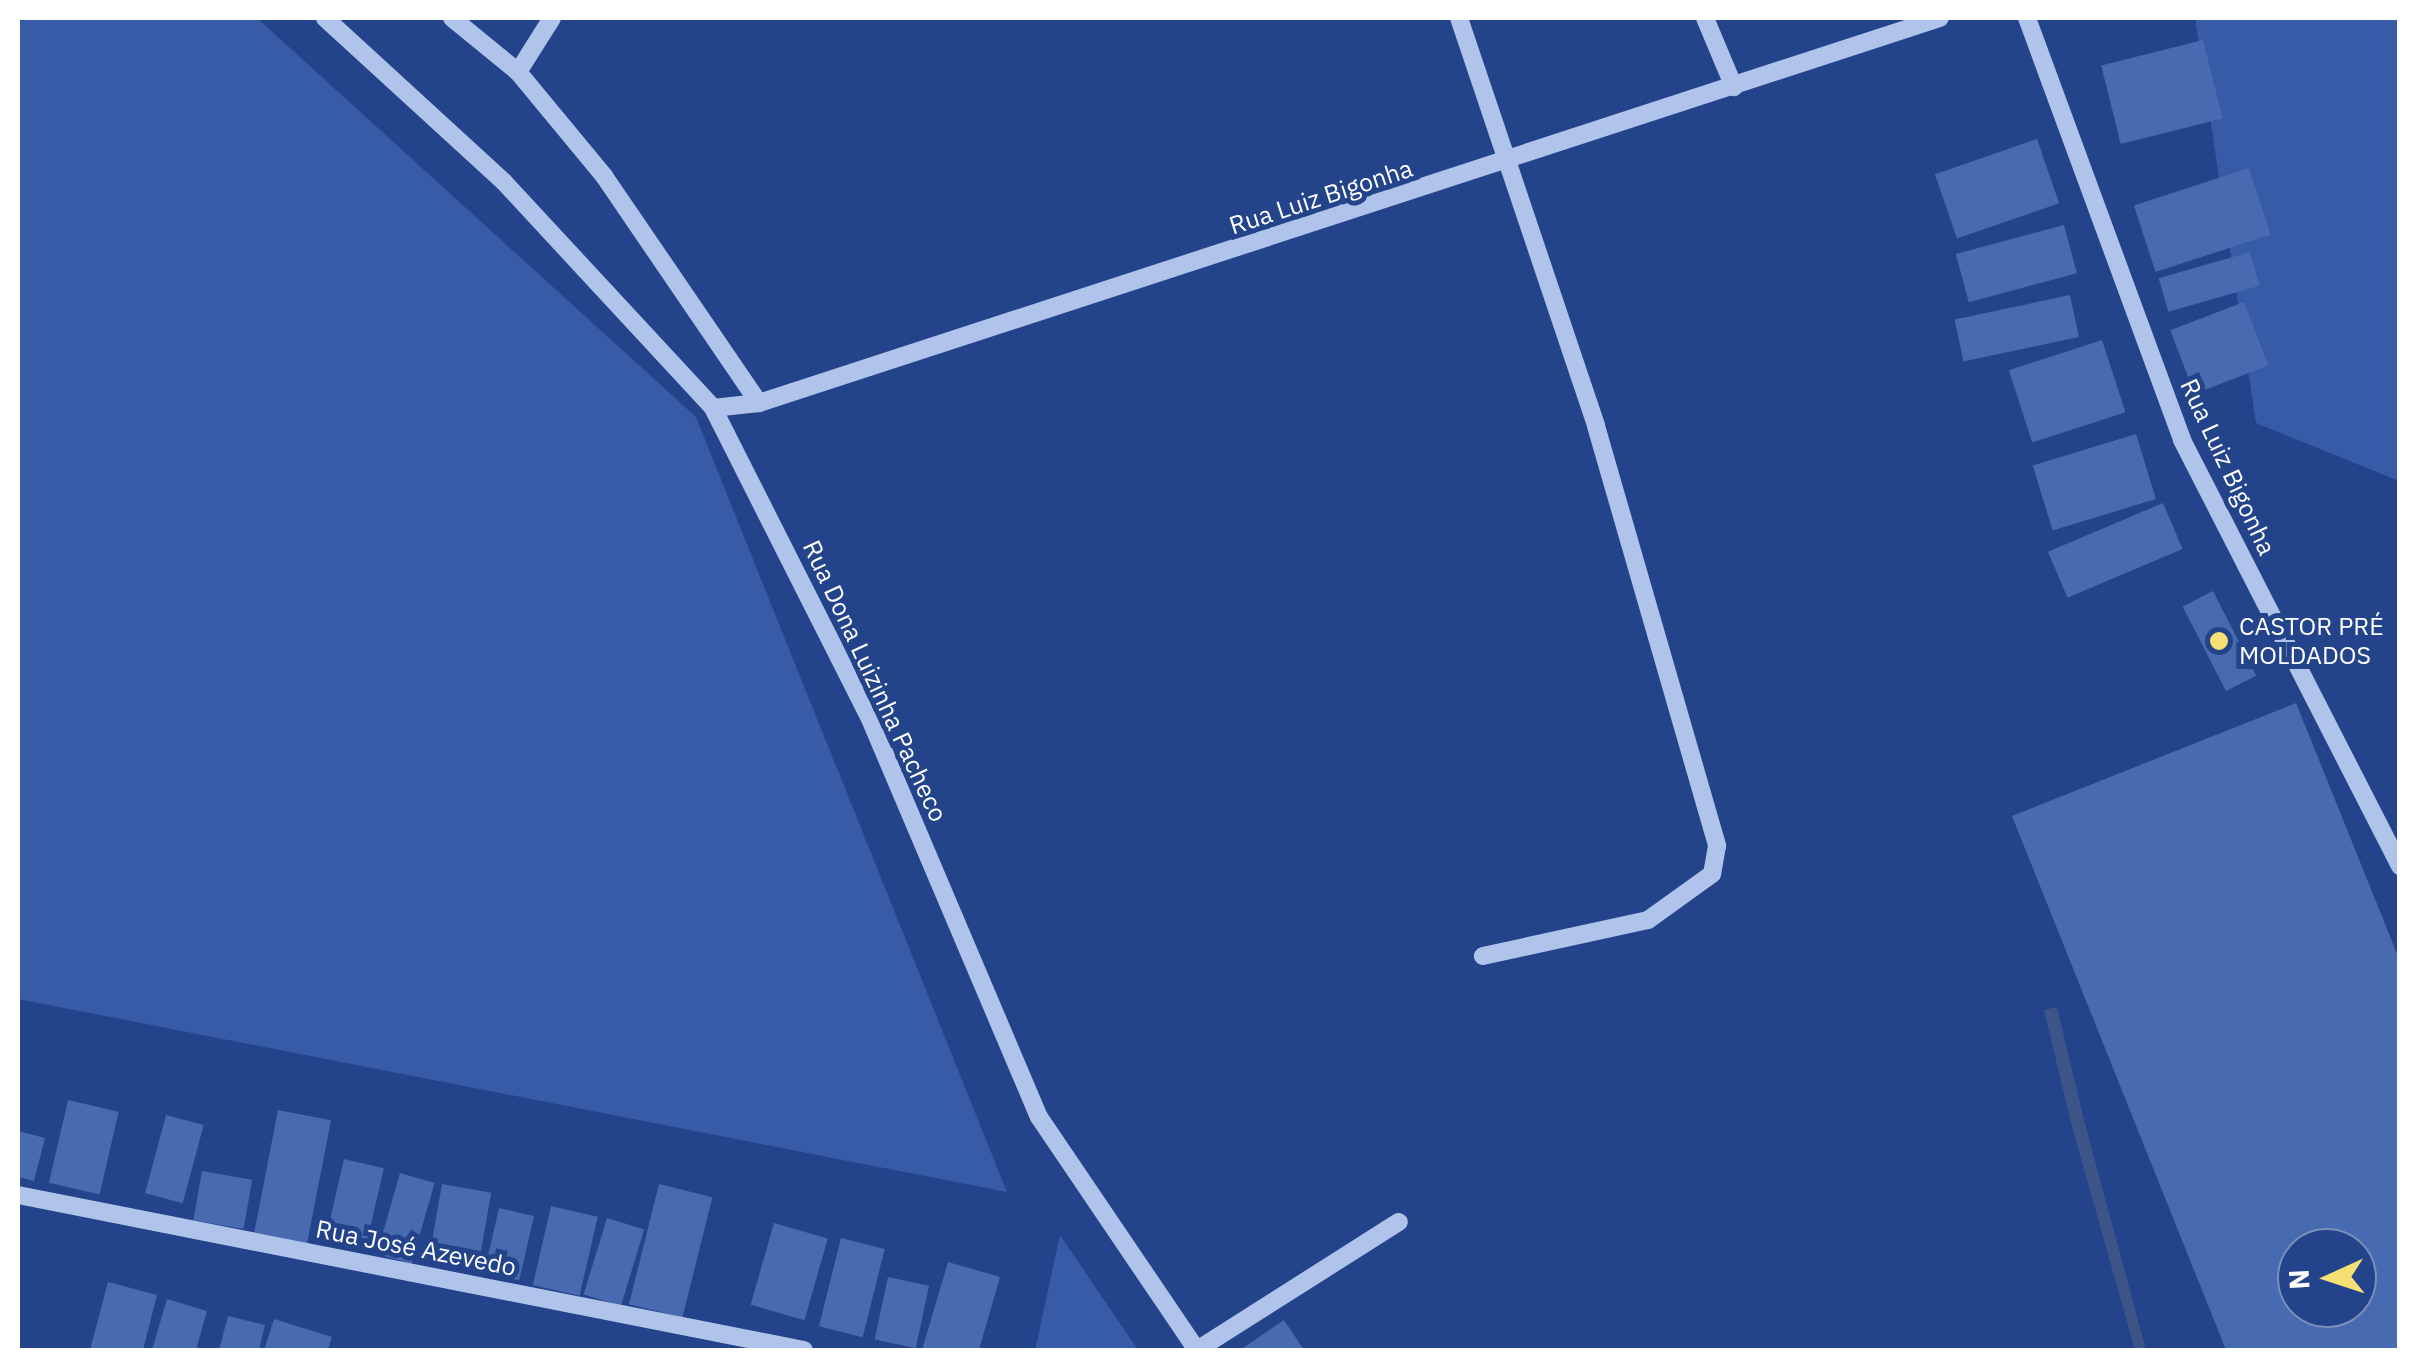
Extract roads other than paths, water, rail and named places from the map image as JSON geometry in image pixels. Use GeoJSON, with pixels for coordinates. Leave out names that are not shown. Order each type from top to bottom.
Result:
{"type":"FeatureCollection","features":[{"type":"Feature","properties":{"kind":"street","name":"Rua Dona Luizinha Pacheco"},"geometry":{"type":"LineString","coordinates":[[325,18],[504,182],[712,408],[870,720],[1040,1117],[1197,1350]]}},
{"type":"Feature","properties":{"kind":"street"},"geometry":{"type":"LineString","coordinates":[[452,18],[518,72],[604,176],[759,403]]}},
{"type":"Feature","properties":{"kind":"street"},"geometry":{"type":"LineString","coordinates":[[518,72],[552,18]]}},
{"type":"Feature","properties":{"kind":"street"},"geometry":{"type":"LineString","coordinates":[[1459,18],[1596,426],[1717,846],[1712,874],[1648,920],[1483,956]]}},
{"type":"Feature","properties":{"kind":"street"},"geometry":{"type":"LineString","coordinates":[[1706,18],[1734,87]]}},
{"type":"Feature","properties":{"kind":"street","name":"Rua Luiz Bigonha"},"geometry":{"type":"LineString","coordinates":[[712,408],[759,403],[1506,163],[1940,18]]}},
{"type":"Feature","properties":{"kind":"street","name":"Rua Luiz Bigonha"},"geometry":{"type":"LineString","coordinates":[[2026,18],[2182,440],[2400,866]]}},
{"type":"Feature","properties":{"kind":"street","name":"Rua José Azevedo"},"geometry":{"type":"LineString","coordinates":[[18,1195],[804,1350]]}},
{"type":"Feature","properties":{"kind":"street"},"geometry":{"type":"LineString","coordinates":[[1197,1350],[1399,1222]]}},
{"type":"Feature","properties":{"kind":"place","name":"CASTOR PRÉ MOLDADOS"},"geometry":{"type":"Point","coordinates":[2219,641]}}]}
